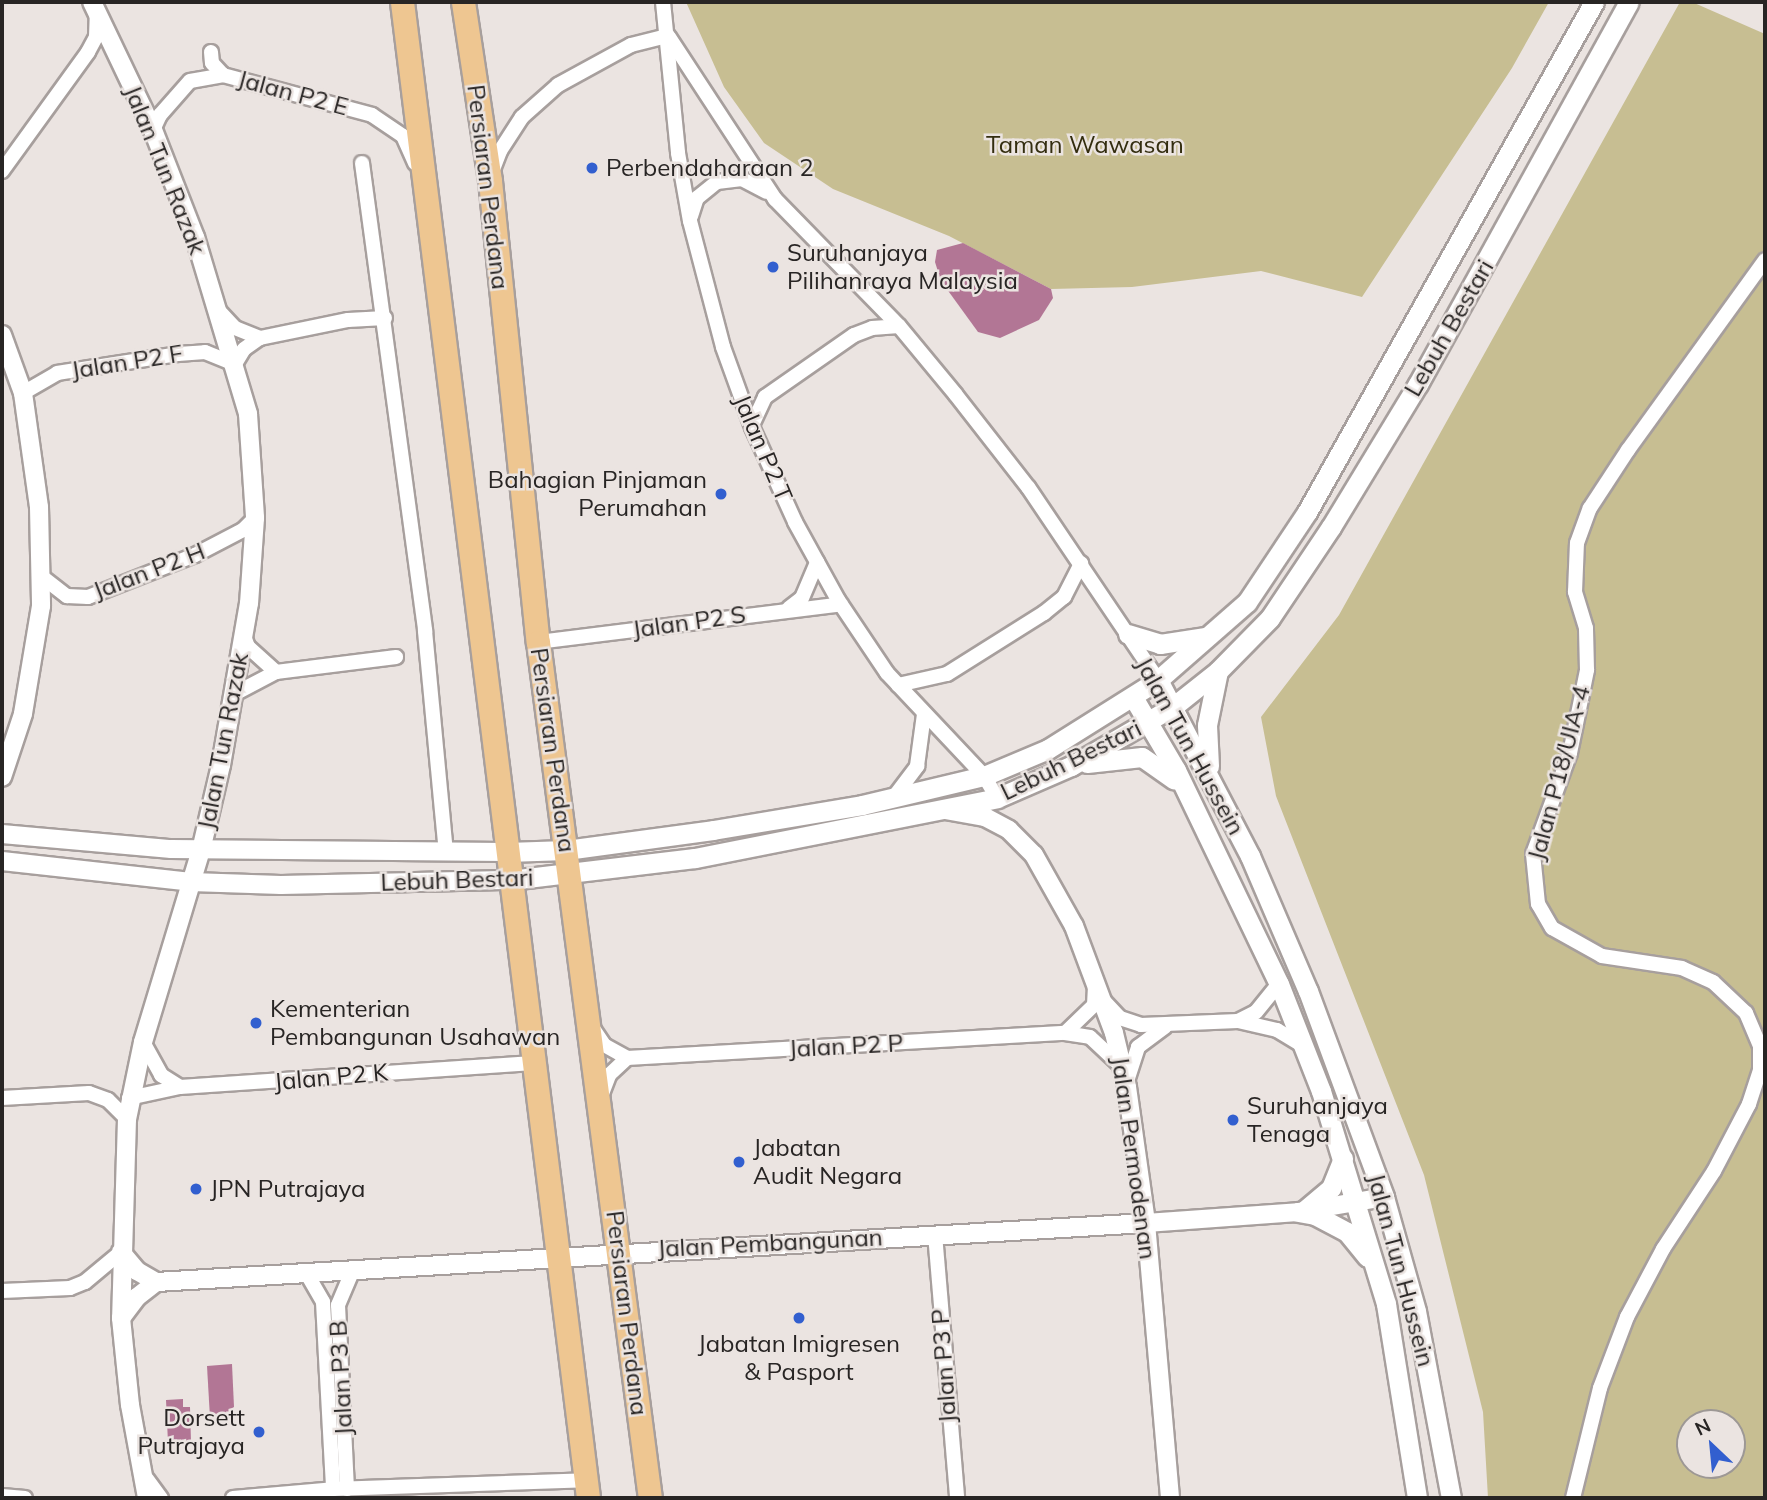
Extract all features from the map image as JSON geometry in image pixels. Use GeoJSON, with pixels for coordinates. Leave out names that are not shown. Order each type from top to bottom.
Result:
{"type":"FeatureCollection","features":[{"type":"Feature","properties":{"kind":"main road"},"geometry":{"type":"LineString","coordinates":[[402,2],[422,181],[587,1489]]}},
{"type":"Feature","properties":{"kind":"main road","name":"Persiaran Perdana"},"geometry":{"type":"LineString","coordinates":[[463,2],[489,181],[538,642],[650,1498]]}},
{"type":"Feature","properties":{"kind":"main road","name":"Lebuh Bestari"},"geometry":{"type":"LineString","coordinates":[[507,852],[566,850],[893,798],[984,776],[1048,750],[1158,680],[1247,602],[1307,512],[1594,2]]}},
{"type":"Feature","properties":{"kind":"main road","name":"Lebuh Bestari"},"geometry":{"type":"LineString","coordinates":[[510,880],[745,850],[997,798],[1071,766],[1174,706],[1218,670],[1270,618],[1331,527],[1418,384],[1629,4]]}},
{"type":"Feature","properties":{"kind":"main road"},"geometry":{"type":"LineString","coordinates":[[1128,634],[1160,644],[1211,635]]}},
{"type":"Feature","properties":{"kind":"main road"},"geometry":{"type":"LineString","coordinates":[[1210,776],[1206,725],[1218,670]]}},
{"type":"Feature","properties":{"kind":"main road","name":"Jalan Tun Hussein"},"geometry":{"type":"LineString","coordinates":[[1158,680],[1210,776],[1308,991],[1384,1197],[1416,1311],[1451,1498]]}},
{"type":"Feature","properties":{"kind":"main road","name":"Jalan Tun Hussein"},"geometry":{"type":"LineString","coordinates":[[1133,697],[1196,812],[1279,984],[1343,1158],[1386,1304],[1418,1498]]}},
{"type":"Feature","properties":{"kind":"main road"},"geometry":{"type":"LineString","coordinates":[[1071,766],[1142,757],[1175,780],[1196,812]]}},
{"type":"Feature","properties":{"kind":"main road"},"geometry":{"type":"LineString","coordinates":[[1302,1211],[1331,1188],[1343,1158]]}},
{"type":"Feature","properties":{"kind":"main road"},"geometry":{"type":"LineString","coordinates":[[1302,1211],[1315,1214],[1347,1232],[1367,1256],[1386,1304]]}},
{"type":"Feature","properties":{"kind":"street","name":"Jalan P2 T"},"geometry":{"type":"LineString","coordinates":[[663,2],[678,153],[691,221],[723,347],[752,427],[817,562],[841,604],[898,685],[984,776],[997,798]]}},
{"type":"Feature","properties":{"kind":"street"},"geometry":{"type":"LineString","coordinates":[[2,171],[88,52],[96,37],[94,5]]}},
{"type":"Feature","properties":{"kind":"street","name":"Jalan Tun Razak"},"geometry":{"type":"LineString","coordinates":[[94,5],[153,130],[195,237],[235,364],[248,414],[255,518],[236,693],[201,850],[143,1042],[127,1119],[121,1318],[147,1498]]}},
{"type":"Feature","properties":{"kind":"street"},"geometry":{"type":"LineString","coordinates":[[489,181],[507,139],[558,85],[631,45],[668,36]]}},
{"type":"Feature","properties":{"kind":"street","name":"Jalan Tun Hussein"},"geometry":{"type":"LineString","coordinates":[[668,36],[775,199],[900,326],[1028,487],[1158,680]]}},
{"type":"Feature","properties":{"kind":"street"},"geometry":{"type":"LineString","coordinates":[[211,52],[212,63],[223,75]]}},
{"type":"Feature","properties":{"kind":"street","name":"Jalan P2 E"},"geometry":{"type":"LineString","coordinates":[[153,130],[160,115],[190,81],[223,75],[292,96],[347,107],[388,123],[403,136],[422,181]]}},
{"type":"Feature","properties":{"kind":"street"},"geometry":{"type":"LineString","coordinates":[[362,163],[385,318],[425,631],[446,852]]}},
{"type":"Feature","properties":{"kind":"street"},"geometry":{"type":"LineString","coordinates":[[691,221],[697,198],[717,182],[742,179],[775,199]]}},
{"type":"Feature","properties":{"kind":"street","name":"Jalan P18/UIA-4"},"geometry":{"type":"LineString","coordinates":[[1573,1498],[1600,1388],[1627,1317],[1663,1249],[1714,1171],[1749,1104],[1760,1071],[1760,1046],[1746,1013],[1713,982],[1682,968],[1602,956],[1552,928],[1538,904],[1533,854],[1570,753],[1587,670],[1586,628],[1575,583],[1577,543],[1590,508],[1628,450],[1765,260]]}},
{"type":"Feature","properties":{"kind":"street"},"geometry":{"type":"LineString","coordinates":[[217,309],[235,328],[260,338],[385,318]]}},
{"type":"Feature","properties":{"kind":"street"},"geometry":{"type":"LineString","coordinates":[[752,427],[758,405],[773,390],[863,331],[900,326]]}},
{"type":"Feature","properties":{"kind":"street"},"geometry":{"type":"LineString","coordinates":[[2,335],[23,393],[39,507],[41,576],[36,650],[23,714],[2,777]]}},
{"type":"Feature","properties":{"kind":"street"},"geometry":{"type":"LineString","coordinates":[[235,364],[260,338]]}},
{"type":"Feature","properties":{"kind":"street","name":"Jalan P2 F"},"geometry":{"type":"LineString","coordinates":[[23,393],[57,373],[178,354],[205,352],[235,364]]}},
{"type":"Feature","properties":{"kind":"street","name":"Jalan P2 H"},"geometry":{"type":"LineString","coordinates":[[41,576],[67,596],[88,597],[195,555],[243,530],[255,518]]}},
{"type":"Feature","properties":{"kind":"street"},"geometry":{"type":"LineString","coordinates":[[789,608],[802,598],[817,562]]}},
{"type":"Feature","properties":{"kind":"street"},"geometry":{"type":"LineString","coordinates":[[898,685],[947,674],[1044,613],[1065,597],[1081,563]]}},
{"type":"Feature","properties":{"kind":"street","name":"Jalan P2 S"},"geometry":{"type":"LineString","coordinates":[[538,642],[789,608],[841,604]]}},
{"type":"Feature","properties":{"kind":"street"},"geometry":{"type":"LineString","coordinates":[[244,636],[248,648],[276,672]]}},
{"type":"Feature","properties":{"kind":"street"},"geometry":{"type":"LineString","coordinates":[[236,693],[276,672],[396,657]]}},
{"type":"Feature","properties":{"kind":"street"},"geometry":{"type":"LineString","coordinates":[[893,798],[917,766],[924,714]]}},
{"type":"Feature","properties":{"kind":"street","name":"Jalan Permodenan"},"geometry":{"type":"LineString","coordinates":[[945,810],[985,817],[1009,830],[1034,855],[1073,926],[1098,991],[1127,1087],[1146,1223],[1170,1498]]}},
{"type":"Feature","properties":{"kind":"street","name":"Lebuh Bestari"},"geometry":{"type":"LineString","coordinates":[[2,834],[201,850],[507,852]]}},
{"type":"Feature","properties":{"kind":"street","name":"Lebuh Bestari"},"geometry":{"type":"LineString","coordinates":[[2,861],[191,882],[281,885],[510,880]]}},
{"type":"Feature","properties":{"kind":"street"},"geometry":{"type":"LineString","coordinates":[[1238,1021],[1262,1006],[1279,984]]}},
{"type":"Feature","properties":{"kind":"street"},"geometry":{"type":"LineString","coordinates":[[1098,991],[1120,1018],[1166,1026],[1238,1021],[1277,1030],[1300,1044]]}},
{"type":"Feature","properties":{"kind":"street"},"geometry":{"type":"LineString","coordinates":[[1065,1033],[1094,1005],[1098,991]]}},
{"type":"Feature","properties":{"kind":"street"},"geometry":{"type":"LineString","coordinates":[[588,1021],[604,1045],[627,1058],[609,1075],[599,1103]]}},
{"type":"Feature","properties":{"kind":"street"},"geometry":{"type":"LineString","coordinates":[[1127,1087],[1130,1062],[1138,1047],[1166,1026]]}},
{"type":"Feature","properties":{"kind":"street","name":"Jalan P2 P"},"geometry":{"type":"LineString","coordinates":[[627,1058],[1065,1033],[1090,1037],[1123,1068]]}},
{"type":"Feature","properties":{"kind":"street"},"geometry":{"type":"LineString","coordinates":[[143,1042],[162,1075],[180,1087]]}},
{"type":"Feature","properties":{"kind":"street","name":"Jalan P2 K"},"geometry":{"type":"LineString","coordinates":[[130,1098],[180,1087],[533,1063]]}},
{"type":"Feature","properties":{"kind":"street"},"geometry":{"type":"LineString","coordinates":[[2,1098],[89,1093],[108,1100],[127,1119]]}},
{"type":"Feature","properties":{"kind":"street","name":"Jalan Pembangunan"},"geometry":{"type":"LineString","coordinates":[[156,1282],[307,1274],[559,1255],[1146,1223],[1302,1211],[1355,1205],[1384,1197]]}},
{"type":"Feature","properties":{"kind":"street","name":"Jalan P3 P"},"geometry":{"type":"LineString","coordinates":[[936,1234],[957,1498]]}},
{"type":"Feature","properties":{"kind":"street"},"geometry":{"type":"LineString","coordinates":[[2,1291],[70,1288],[85,1282],[121,1252],[137,1271],[156,1282],[121,1318]]}},
{"type":"Feature","properties":{"kind":"street","name":"Jalan P3 B"},"geometry":{"type":"LineString","coordinates":[[340,1489],[338,1305],[353,1270]]}},
{"type":"Feature","properties":{"kind":"street","name":"Jalan P3 B"},"geometry":{"type":"LineString","coordinates":[[307,1274],[323,1302],[340,1489]]}},
{"type":"Feature","properties":{"kind":"street"},"geometry":{"type":"LineString","coordinates":[[142,1468],[160,1498]]}},
{"type":"Feature","properties":{"kind":"street"},"geometry":{"type":"LineString","coordinates":[[233,1498],[340,1489],[587,1489]]}},
{"type":"Feature","properties":{"kind":"street"},"geometry":{"type":"LineString","coordinates":[[2,1496],[25,1498]]}},
{"type":"Feature","properties":{"kind":"green space","name":"Taman Wawasan"},"geometry":{"type":"Polygon","coordinates":[[[686,2],[1549,2],[1512,68],[1362,297],[1261,271],[1132,287],[1051,289],[949,236],[833,189],[764,143],[724,87],[686,2]]]}},
{"type":"Feature","properties":{"kind":"green space"},"geometry":{"type":"Polygon","coordinates":[[[1680,2],[1692,2],[1765,34],[1765,1498],[1488,1498],[1483,1412],[1424,1175],[1276,796],[1261,717],[1339,615],[1680,2]]]}},
{"type":"Feature","properties":{"kind":"shaded area"},"geometry":{"type":"Polygon","coordinates":[[[963,243],[1051,289],[1053,298],[1039,320],[1000,338],[978,332],[941,281],[935,262],[937,250],[963,243]]]}},
{"type":"Feature","properties":{"kind":"shaded area"},"geometry":{"type":"Polygon","coordinates":[[[232,1364],[234,1407],[225,1417],[210,1418],[207,1366],[232,1364]]]}},
{"type":"Feature","properties":{"kind":"shaded area"},"geometry":{"type":"Polygon","coordinates":[[[183,1399],[183,1407],[190,1407],[191,1442],[168,1443],[166,1400],[183,1399]]]}},
{"type":"Feature","properties":{"kind":"place","name":"Perbendaharaan 2"},"geometry":{"type":"Point","coordinates":[592,168]}},
{"type":"Feature","properties":{"kind":"place","name":"Suruhanjaya Pilihanraya Malaysia"},"geometry":{"type":"Point","coordinates":[773,267]}},
{"type":"Feature","properties":{"kind":"place","name":"Bahagian Pinjaman Perumahan"},"geometry":{"type":"Point","coordinates":[721,494]}},
{"type":"Feature","properties":{"kind":"place","name":"Kementerian Pembangunan Usahawan"},"geometry":{"type":"Point","coordinates":[256,1023]}},
{"type":"Feature","properties":{"kind":"place","name":"Suruhanjaya Tenaga"},"geometry":{"type":"Point","coordinates":[1233,1120]}},
{"type":"Feature","properties":{"kind":"place","name":"Jabatan Audit Negara"},"geometry":{"type":"Point","coordinates":[739,1162]}},
{"type":"Feature","properties":{"kind":"place","name":"JPN Putrajaya"},"geometry":{"type":"Point","coordinates":[196,1189]}},
{"type":"Feature","properties":{"kind":"place","name":"Jabatan Imigresen & Pasport"},"geometry":{"type":"Point","coordinates":[799,1318]}},
{"type":"Feature","properties":{"kind":"place","name":"Dorsett Putrajaya"},"geometry":{"type":"Point","coordinates":[259,1432]}}]}
